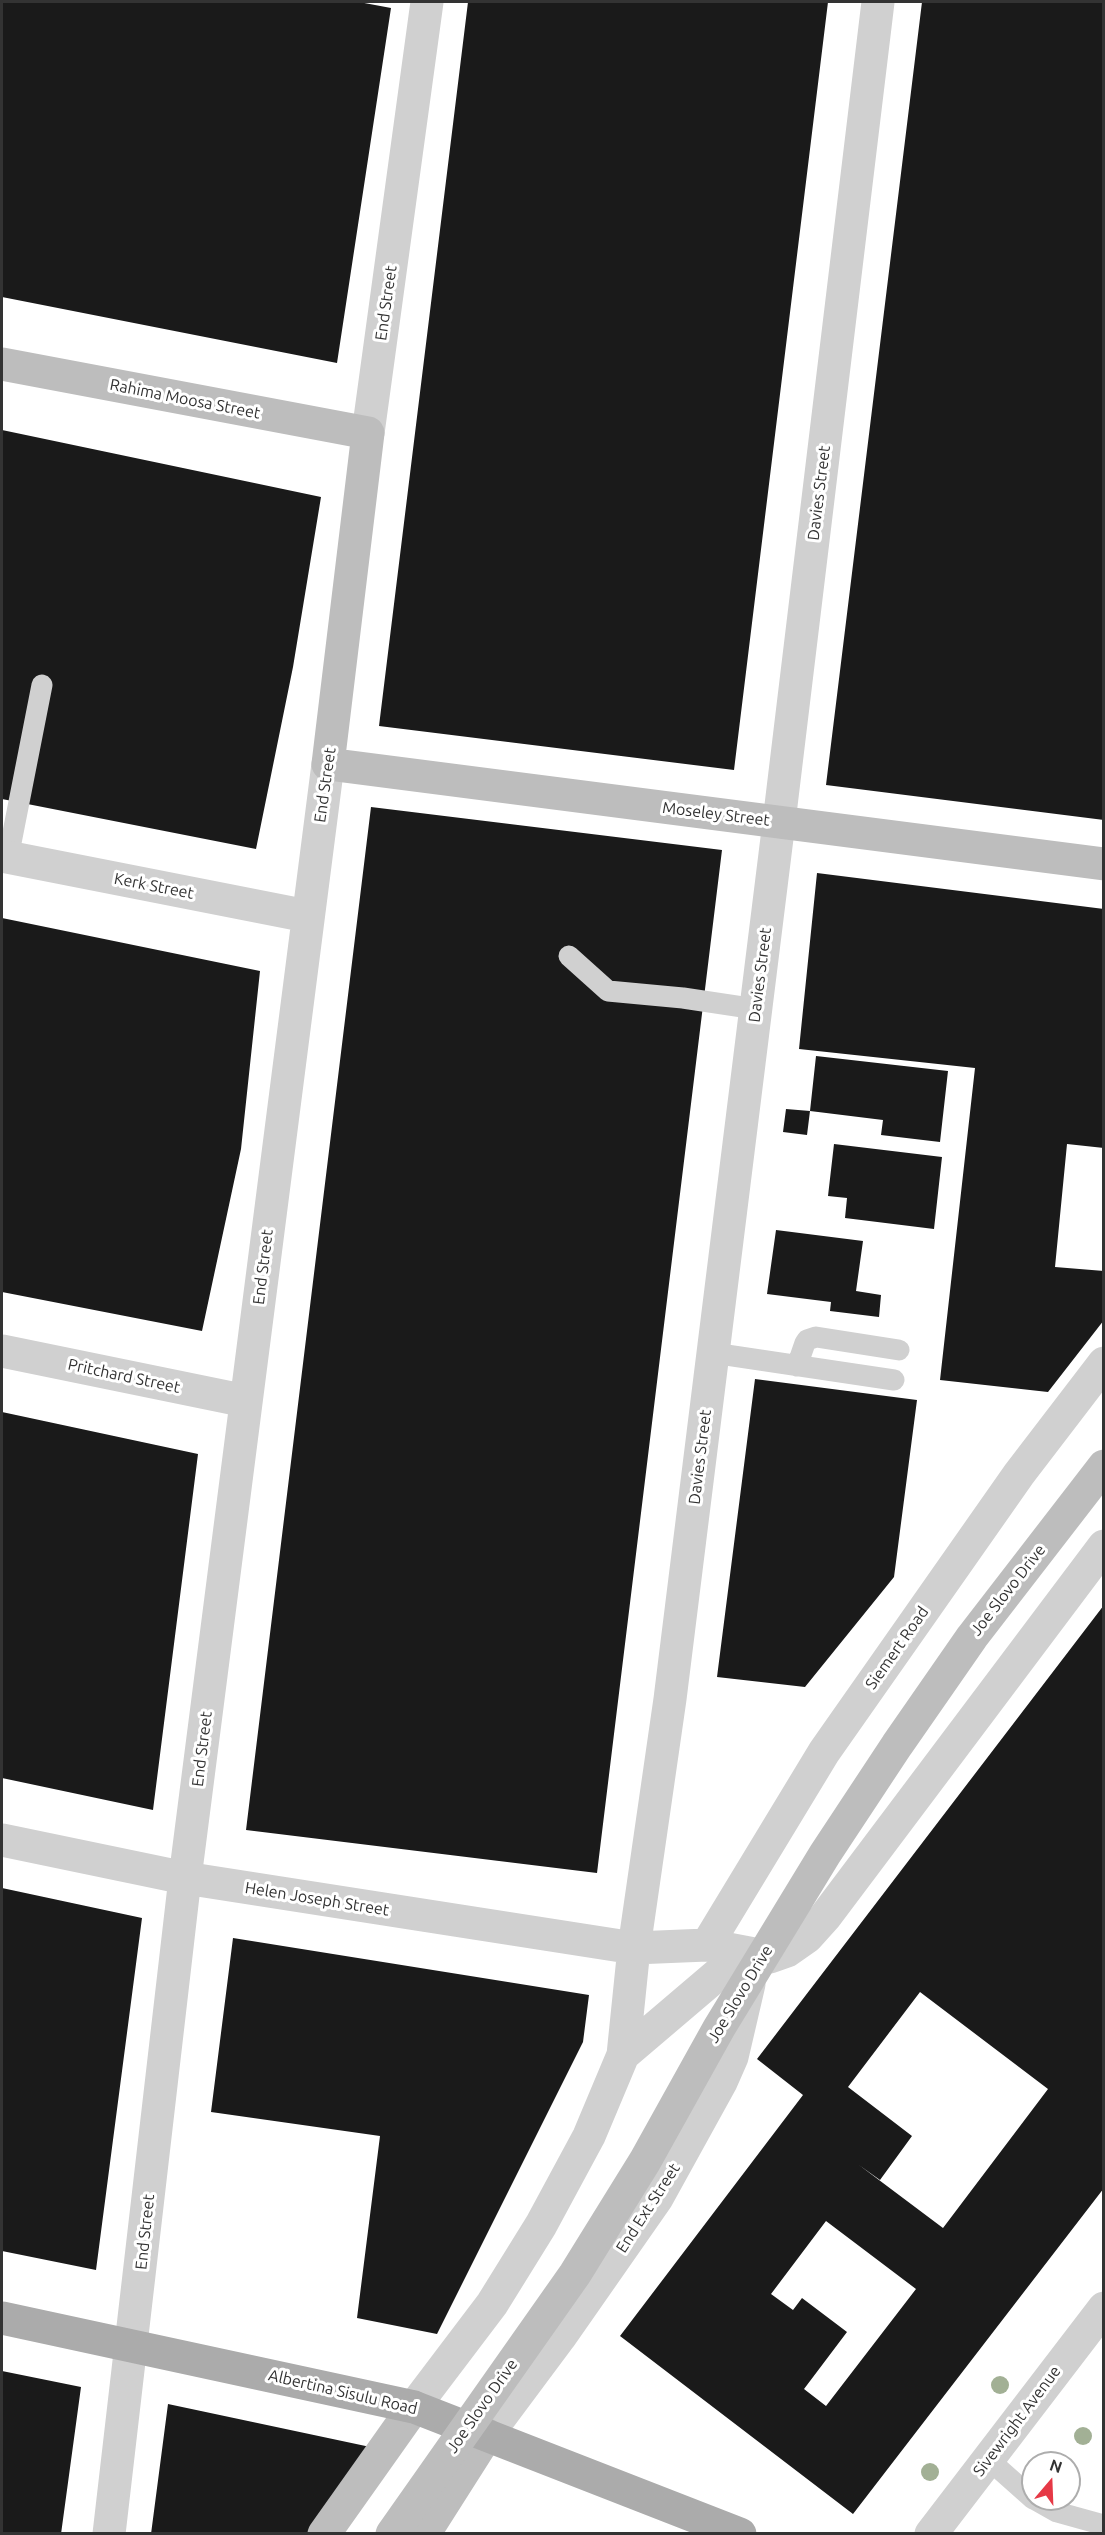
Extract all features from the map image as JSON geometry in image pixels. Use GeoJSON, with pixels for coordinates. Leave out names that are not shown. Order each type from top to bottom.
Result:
{"type":"FeatureCollection","features":[{"type":"Feature","properties":{"kind":"main road","name":"Albertina Sisulu Road"},"geometry":{"type":"LineString","coordinates":[[2,2318],[414,2407],[740,2534]]}},
{"type":"Feature","properties":{"kind":"street","name":"End Street"},"geometry":{"type":"LineString","coordinates":[[109,2534],[185,1878],[328,764],[368,434],[427,2]]}},
{"type":"Feature","properties":{"kind":"street","name":"Davies Street"},"geometry":{"type":"LineString","coordinates":[[634,1947],[670,1699],[878,2]]}},
{"type":"Feature","properties":{"kind":"street","name":"Rahima Moosa Street"},"geometry":{"type":"LineString","coordinates":[[2,364],[368,434]]}},
{"type":"Feature","properties":{"kind":"street","name":"Moseley Street"},"geometry":{"type":"LineString","coordinates":[[328,764],[1104,864]]}},
{"type":"Feature","properties":{"kind":"street","name":"Kerk Street"},"geometry":{"type":"LineString","coordinates":[[5,857],[307,916]]}},
{"type":"Feature","properties":{"kind":"street","name":"Pritchard Street"},"geometry":{"type":"LineString","coordinates":[[2,1351],[246,1401]]}},
{"type":"Feature","properties":{"kind":"street","name":"Siemert Road"},"geometry":{"type":"LineString","coordinates":[[707,1945],[824,1752],[1018,1474],[1104,1363]]}},
{"type":"Feature","properties":{"kind":"street","name":"Joe Slovo Drive"},"geometry":{"type":"LineString","coordinates":[[392,2534],[575,2274],[645,2161],[725,2017],[825,1854],[972,1637],[1104,1466]]}},
{"type":"Feature","properties":{"kind":"street"},"geometry":{"type":"LineString","coordinates":[[324,2534],[414,2407],[492,2304],[540,2225],[589,2136],[623,2055],[634,1947],[707,1945],[770,1957],[787,1951],[807,1937],[825,1917],[1104,1546]]}},
{"type":"Feature","properties":{"kind":"street","name":"Helen Joseph Street"},"geometry":{"type":"LineString","coordinates":[[2,1840],[185,1878],[634,1947]]}},
{"type":"Feature","properties":{"kind":"street"},"geometry":{"type":"LineString","coordinates":[[623,2055],[749,1954]]}},
{"type":"Feature","properties":{"kind":"street","name":"End Ext Street"},"geometry":{"type":"LineString","coordinates":[[487,2435],[560,2337],[657,2198],[722,2082],[732,2057],[749,1954]]}},
{"type":"Feature","properties":{"kind":"street","name":"Sivewright Avenue"},"geometry":{"type":"LineString","coordinates":[[931,2534],[1104,2308]]}},
{"type":"Feature","properties":{"kind":"street"},"geometry":{"type":"LineString","coordinates":[[424,2534],[487,2435]]}},
{"type":"Feature","properties":{"kind":"lane"},"geometry":{"type":"LineString","coordinates":[[5,857],[42,685]]}},
{"type":"Feature","properties":{"kind":"lane"},"geometry":{"type":"LineString","coordinates":[[569,956],[608,992],[682,998],[756,1010]]}},
{"type":"Feature","properties":{"kind":"lane"},"geometry":{"type":"LineString","coordinates":[[797,1366],[805,1343],[816,1337],[899,1350]]}},
{"type":"Feature","properties":{"kind":"lane"},"geometry":{"type":"LineString","coordinates":[[713,1353],[894,1380]]}},
{"type":"Feature","properties":{"kind":"lane"},"geometry":{"type":"LineString","coordinates":[[988,2459],[1021,2488]]}},
{"type":"Feature","properties":{"kind":"lane"},"geometry":{"type":"LineString","coordinates":[[1055,2511],[1104,2525]]}},
{"type":"Feature","properties":{"kind":"building"},"geometry":{"type":"Polygon","coordinates":[[[2,2],[359,2],[391,8],[337,363],[2,297],[2,2]]]}},
{"type":"Feature","properties":{"kind":"building"},"geometry":{"type":"Polygon","coordinates":[[[468,2],[828,2],[734,770],[379,726],[468,2]]]}},
{"type":"Feature","properties":{"kind":"building"},"geometry":{"type":"Polygon","coordinates":[[[922,2],[1104,2],[1104,820],[826,785],[922,2]]]}},
{"type":"Feature","properties":{"kind":"building"},"geometry":{"type":"Polygon","coordinates":[[[2,430],[321,497],[293,667],[256,849],[2,799],[2,430]]]}},
{"type":"Feature","properties":{"kind":"building"},"geometry":{"type":"Polygon","coordinates":[[[371,807],[722,850],[597,1873],[246,1830],[371,807]]]}},
{"type":"Feature","properties":{"kind":"building"},"geometry":{"type":"Polygon","coordinates":[[[817,873],[1104,909],[1104,1148],[1067,1144],[1055,1267],[1104,1271],[1104,1320],[1048,1392],[940,1380],[975,1068],[799,1049],[817,873]]]}},
{"type":"Feature","properties":{"kind":"building"},"geometry":{"type":"Polygon","coordinates":[[[2,918],[260,971],[241,1149],[202,1331],[2,1292],[2,918]]]}},
{"type":"Feature","properties":{"kind":"building"},"geometry":{"type":"Polygon","coordinates":[[[816,1056],[948,1071],[940,1142],[881,1135],[883,1120],[810,1111],[816,1056]]]}},
{"type":"Feature","properties":{"kind":"building"},"geometry":{"type":"Polygon","coordinates":[[[786,1109],[810,1111],[807,1135],[783,1132],[786,1109]]]}},
{"type":"Feature","properties":{"kind":"building"},"geometry":{"type":"Polygon","coordinates":[[[834,1144],[942,1157],[934,1229],[845,1218],[847,1198],[828,1196],[834,1144]]]}},
{"type":"Feature","properties":{"kind":"building"},"geometry":{"type":"Polygon","coordinates":[[[776,1230],[863,1241],[856,1291],[881,1295],[879,1317],[830,1311],[831,1302],[767,1294],[776,1230]]]}},
{"type":"Feature","properties":{"kind":"building"},"geometry":{"type":"Polygon","coordinates":[[[755,1379],[917,1400],[894,1577],[805,1687],[717,1677],[755,1379]]]}},
{"type":"Feature","properties":{"kind":"building"},"geometry":{"type":"Polygon","coordinates":[[[2,1412],[198,1454],[153,1810],[2,1778],[2,1412]]]}},
{"type":"Feature","properties":{"kind":"building"},"geometry":{"type":"Polygon","coordinates":[[[1104,1605],[1104,2188],[853,2514],[620,2336],[803,2095],[757,2059],[1104,1605]],[[920,1992],[848,2087],[912,2136],[880,2180],[859,2165],[943,2228],[1048,2089],[920,1992]],[[826,2221],[771,2294],[793,2310],[802,2298],[847,2332],[804,2389],[826,2406],[916,2289],[826,2221]]]}},
{"type":"Feature","properties":{"kind":"building"},"geometry":{"type":"Polygon","coordinates":[[[2,1888],[142,1918],[96,2270],[2,2251],[2,1888]]]}},
{"type":"Feature","properties":{"kind":"building"},"geometry":{"type":"Polygon","coordinates":[[[233,1938],[589,1995],[583,2042],[437,2334],[357,2318],[380,2136],[211,2112],[233,1938]]]}},
{"type":"Feature","properties":{"kind":"building"},"geometry":{"type":"Polygon","coordinates":[[[2,2371],[81,2387],[61,2534],[2,2534],[2,2371]]]}},
{"type":"Feature","properties":{"kind":"building"},"geometry":{"type":"Polygon","coordinates":[[[168,2404],[375,2448],[310,2534],[151,2534],[168,2404]]]}}]}
